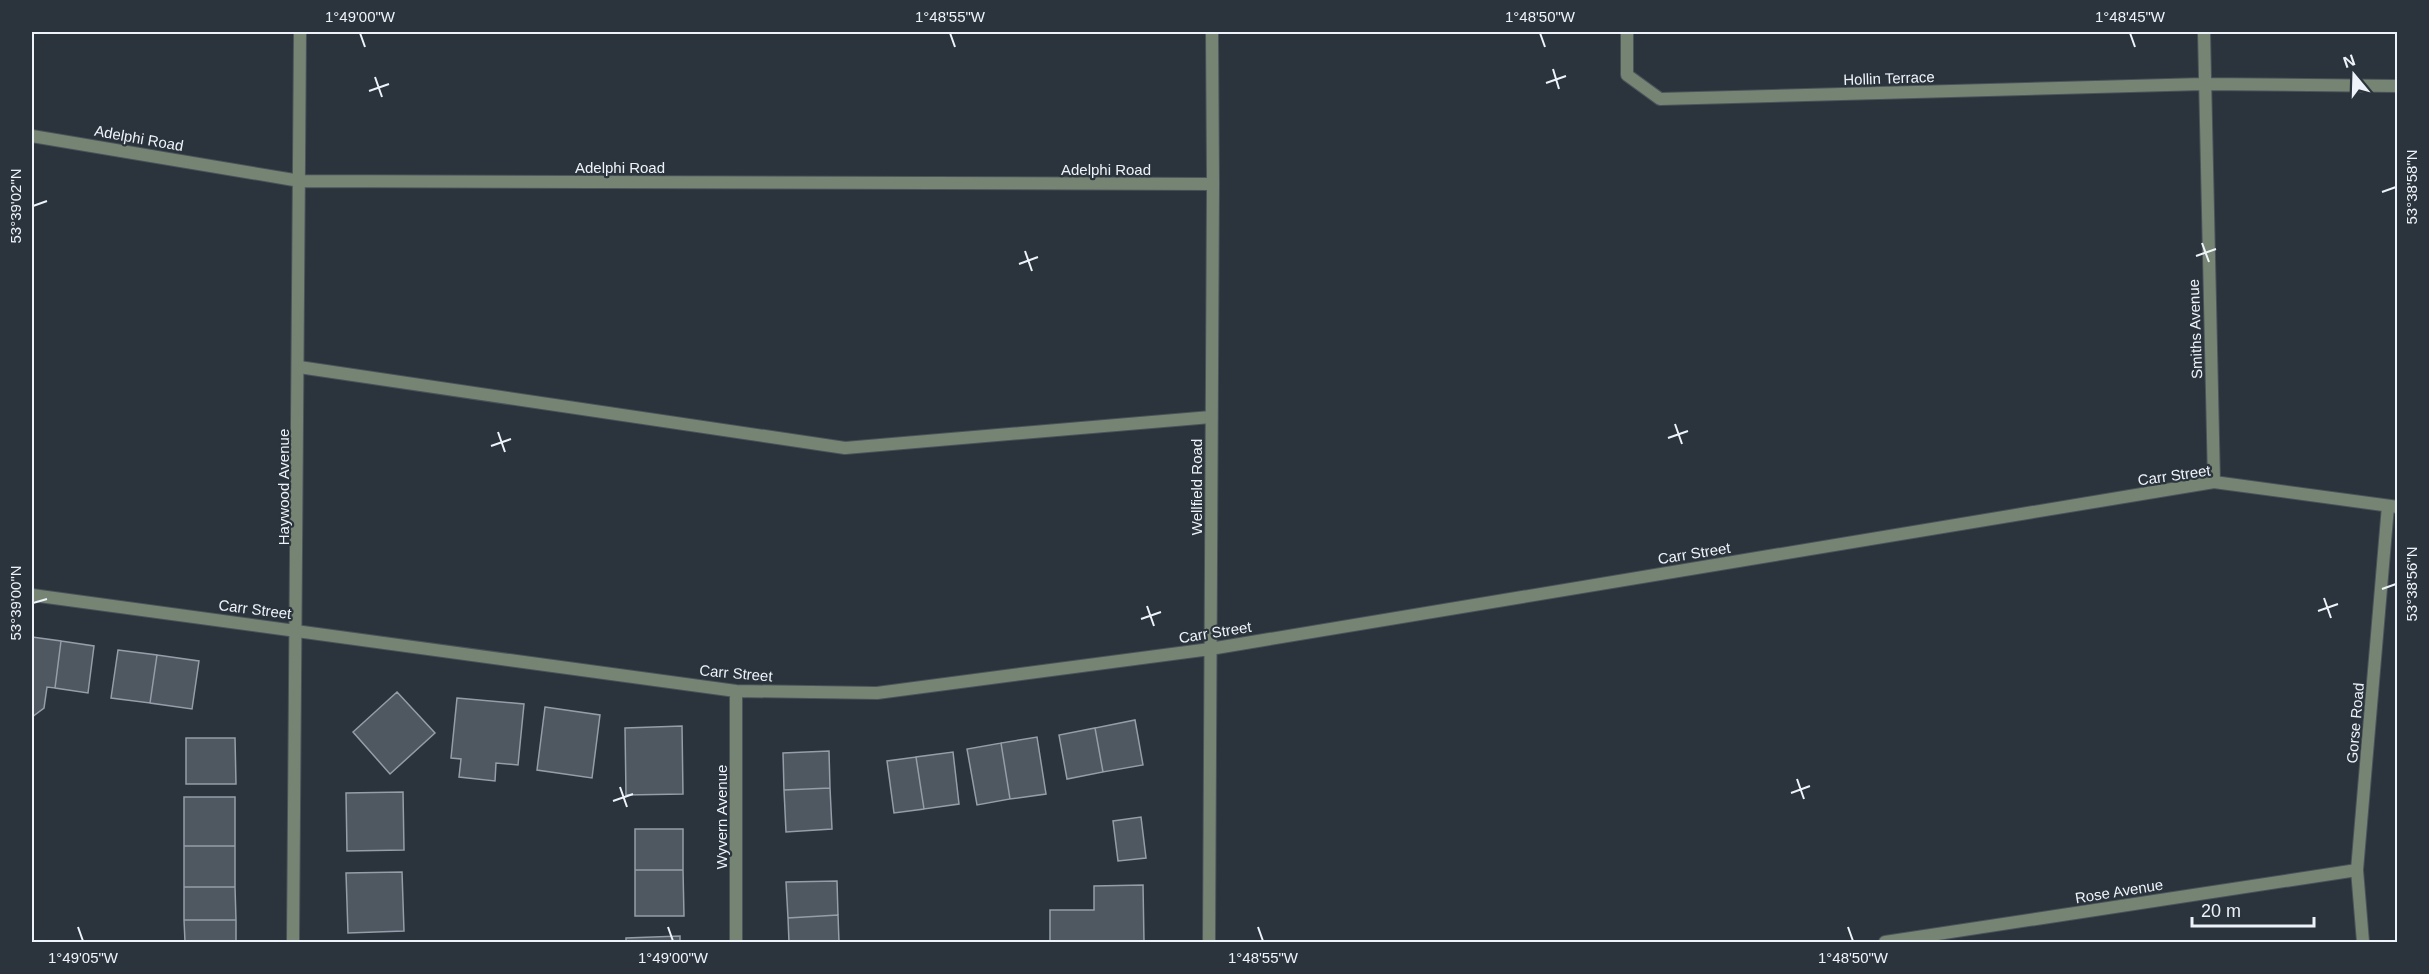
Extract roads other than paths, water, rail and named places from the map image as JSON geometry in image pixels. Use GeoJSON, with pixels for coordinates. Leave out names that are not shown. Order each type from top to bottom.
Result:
{"type":"FeatureCollection","features":[{"type":"Feature","properties":{"kind":"street","name":"Haywood Avenue"},"geometry":{"type":"LineString","coordinates":[[293,942],[300,32]]}},
{"type":"Feature","properties":{"kind":"street","name":"Wellfield Road"},"geometry":{"type":"LineString","coordinates":[[1209,942],[1212,32]]}},
{"type":"Feature","properties":{"kind":"street","name":"Hollin Terrace"},"geometry":{"type":"LineString","coordinates":[[1627,32],[1627,75],[1660,99],[2203,84]]}},
{"type":"Feature","properties":{"kind":"street","name":"Smiths Avenue"},"geometry":{"type":"LineString","coordinates":[[2204,32],[2203,84],[2214,482]]}},
{"type":"Feature","properties":{"kind":"street"},"geometry":{"type":"LineString","coordinates":[[2203,84],[2397,86]]}},
{"type":"Feature","properties":{"kind":"street","name":"Adelphi Road"},"geometry":{"type":"LineString","coordinates":[[32,136],[300,181],[1213,184]]}},
{"type":"Feature","properties":{"kind":"street"},"geometry":{"type":"LineString","coordinates":[[299,367],[845,448],[1211,417]]}},
{"type":"Feature","properties":{"kind":"street","name":"Carr Street"},"geometry":{"type":"LineString","coordinates":[[32,595],[736,691],[877,693],[1210,649],[2214,482],[2393,506]]}},
{"type":"Feature","properties":{"kind":"street","name":"Gorse Road"},"geometry":{"type":"LineString","coordinates":[[2363,942],[2357,870],[2393,506]]}},
{"type":"Feature","properties":{"kind":"street","name":"Wyvern Avenue"},"geometry":{"type":"LineString","coordinates":[[736,691],[736,942]]}},
{"type":"Feature","properties":{"kind":"street","name":"Rose Avenue"},"geometry":{"type":"LineString","coordinates":[[1886,942],[2357,870]]}}]}
